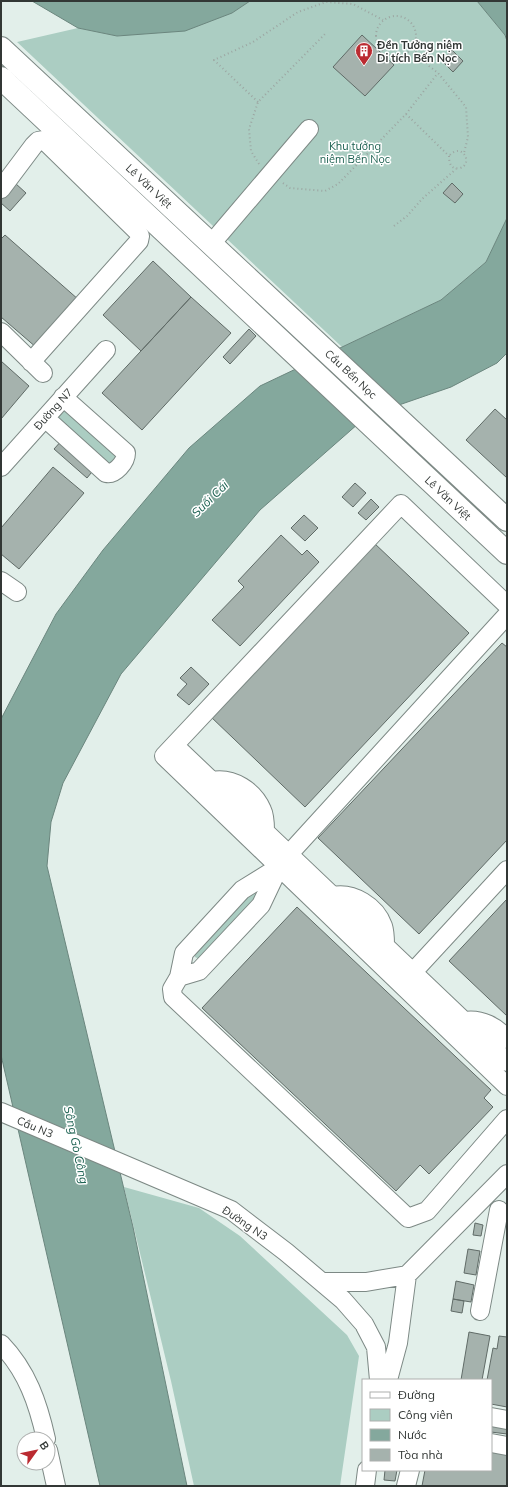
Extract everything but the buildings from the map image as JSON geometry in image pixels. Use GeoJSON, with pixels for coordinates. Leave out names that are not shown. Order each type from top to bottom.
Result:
{"type":"FeatureCollection","features":[{"type":"Feature","properties":{"kind":"main road","name":"Lê Văn Việt"},"geometry":{"type":"LineString","coordinates":[[1,48],[298,324]]}},
{"type":"Feature","properties":{"kind":"main road","name":"Lê Văn Việt"},"geometry":{"type":"LineString","coordinates":[[1,78],[507,553]]}},
{"type":"Feature","properties":{"kind":"main road"},"geometry":{"type":"LineString","coordinates":[[195,260],[211,244]]}},
{"type":"Feature","properties":{"kind":"main road","name":"Cầu Bến Nọc"},"geometry":{"type":"LineString","coordinates":[[298,324],[507,520]]}},
{"type":"Feature","properties":{"kind":"street"},"geometry":{"type":"LineString","coordinates":[[211,244],[309,129]]}},
{"type":"Feature","properties":{"kind":"street"},"geometry":{"type":"LineString","coordinates":[[1,189],[34,145],[38,141],[44,140],[138,231],[140,236],[139,241],[37,367],[1,332]]}},
{"type":"Feature","properties":{"kind":"street","name":"Đường N7"},"geometry":{"type":"LineString","coordinates":[[1,467],[106,350]]}},
{"type":"Feature","properties":{"kind":"street"},"geometry":{"type":"LineString","coordinates":[[45,418],[106,474],[112,473],[123,463],[126,459],[126,454],[63,397]]}},
{"type":"Feature","properties":{"kind":"street"},"geometry":{"type":"LineString","coordinates":[[170,751],[401,504],[507,605]]}},
{"type":"Feature","properties":{"kind":"street"},"geometry":{"type":"LineString","coordinates":[[1,581],[17,592]]}},
{"type":"Feature","properties":{"kind":"street"},"geometry":{"type":"LineString","coordinates":[[506,1124],[427,1211],[408,1218],[173,997],[172,989],[179,977],[184,953],[242,890],[284,860],[507,615]]}},
{"type":"Feature","properties":{"kind":"street"},"geometry":{"type":"LineString","coordinates":[[170,751],[212,781],[265,831],[284,860],[332,896],[507,1062]]}},
{"type":"Feature","properties":{"kind":"street"},"geometry":{"type":"LineString","coordinates":[[170,751],[284,860],[507,1086]]}},
{"type":"Feature","properties":{"kind":"street"},"geometry":{"type":"LineString","coordinates":[[179,977],[198,970],[262,905],[284,860]]}},
{"type":"Feature","properties":{"kind":"street"},"geometry":{"type":"LineString","coordinates":[[413,972],[507,870]]}},
{"type":"Feature","properties":{"kind":"street"},"geometry":{"type":"LineString","coordinates":[[184,953],[198,970]]}},
{"type":"Feature","properties":{"kind":"street"},"geometry":{"type":"LineString","coordinates":[[464,1021],[481,1021],[494,1027],[507,1039]]}},
{"type":"Feature","properties":{"kind":"street","name":"Cầu N3"},"geometry":{"type":"LineString","coordinates":[[1,1112],[136,1169]]}},
{"type":"Feature","properties":{"kind":"street","name":"Đường N3"},"geometry":{"type":"LineString","coordinates":[[136,1169],[231,1210],[324,1282],[343,1300],[364,1324],[376,1346],[379,1379]]}},
{"type":"Feature","properties":{"kind":"street"},"geometry":{"type":"LineString","coordinates":[[324,1282],[366,1282],[407,1275],[507,1174]]}},
{"type":"Feature","properties":{"kind":"street"},"geometry":{"type":"LineString","coordinates":[[475,1205],[503,1211],[480,1311]]}},
{"type":"Feature","properties":{"kind":"street"},"geometry":{"type":"LineString","coordinates":[[388,1379],[398,1343],[407,1275]]}},
{"type":"Feature","properties":{"kind":"street"},"geometry":{"type":"LineString","coordinates":[[1,1344],[20,1368],[39,1410],[44,1431]]}},
{"type":"Feature","properties":{"kind":"street"},"geometry":{"type":"LineString","coordinates":[[492,1417],[507,1420]]}},
{"type":"Feature","properties":{"kind":"street"},"geometry":{"type":"LineString","coordinates":[[492,1442],[507,1446]]}},
{"type":"Feature","properties":{"kind":"street"},"geometry":{"type":"LineString","coordinates":[[53,1471],[56,1486]]}},
{"type":"Feature","properties":{"kind":"street"},"geometry":{"type":"LineString","coordinates":[[364,1486],[367,1471]]}},
{"type":"Feature","properties":{"kind":"street"},"geometry":{"type":"LineString","coordinates":[[406,1486],[410,1471]]}},
{"type":"Feature","properties":{"kind":"path"},"geometry":{"type":"LineString","coordinates":[[258,102],[214,60],[253,42],[298,12],[326,2],[353,4],[383,20]]}},
{"type":"Feature","properties":{"kind":"path"},"geometry":{"type":"LineString","coordinates":[[392,16],[401,16],[410,21],[416,29],[417,38],[413,48],[406,54],[396,56],[387,54],[380,47],[376,38],[377,28],[383,20],[392,16]]}},
{"type":"Feature","properties":{"kind":"path"},"geometry":{"type":"LineString","coordinates":[[326,33],[258,102],[249,129],[251,151],[268,177],[281,182],[290,188],[325,191],[338,184],[350,174],[368,152],[406,114],[438,72]]}},
{"type":"Feature","properties":{"kind":"path"},"geometry":{"type":"LineString","coordinates":[[413,48],[429,66],[438,72],[466,107],[468,137],[464,153]]}},
{"type":"Feature","properties":{"kind":"path"},"geometry":{"type":"LineString","coordinates":[[406,114],[449,156],[451,166],[456,169]]}},
{"type":"Feature","properties":{"kind":"path"},"geometry":{"type":"LineString","coordinates":[[394,226],[407,216],[422,199],[456,169],[462,168],[466,164],[467,158],[464,153],[459,151],[453,152],[449,156]]}},
{"type":"Feature","properties":{"kind":"green space","name":"Khu tưởng niệm Bến Nọc"},"geometry":{"type":"Polygon","coordinates":[[[250,1],[477,1],[505,35],[507,41],[507,218],[486,262],[441,300],[342,347],[17,42],[78,28],[119,36],[232,13],[250,1]]]}},
{"type":"Feature","properties":{"kind":"green space"},"geometry":{"type":"Polygon","coordinates":[[[62,410],[69,410],[118,458],[111,467],[57,420],[62,410]]]}},
{"type":"Feature","properties":{"kind":"green space"},"geometry":{"type":"Polygon","coordinates":[[[249,891],[256,894],[257,901],[203,961],[195,957],[194,951],[249,891]]]}},
{"type":"Feature","properties":{"kind":"green space"},"geometry":{"type":"Polygon","coordinates":[[[124,1187],[199,1208],[240,1236],[347,1335],[359,1356],[340,1486],[194,1486],[171,1381],[124,1187]]]}},
{"type":"Feature","properties":{"kind":"water"},"geometry":{"type":"Polygon","coordinates":[[[32,1],[250,1],[232,13],[185,31],[117,36],[78,28],[32,1]]]}},
{"type":"Feature","properties":{"kind":"water"},"geometry":{"type":"Polygon","coordinates":[[[477,1],[507,1],[507,41],[505,35],[477,1]]]}},
{"type":"Feature","properties":{"kind":"water"},"geometry":{"type":"Polygon","coordinates":[[[507,218],[507,353],[497,363],[451,387],[367,416],[260,510],[121,674],[63,783],[51,822],[47,866],[133,1227],[187,1486],[100,1486],[1,1055],[1,719],[56,614],[103,550],[189,448],[260,386],[441,300],[486,262],[507,218]]]}},
{"type":"Feature","properties":{"kind":"place","name":"Đền Tưởng niệm Di tích Bến Nọc"},"geometry":{"type":"Point","coordinates":[364,66]}},
{"type":"Feature","properties":{"kind":"water label","name":"Suối Cái"},"geometry":{"type":"Point","coordinates":[210,499]}},
{"type":"Feature","properties":{"kind":"water label","name":"Sông Gò Công"},"geometry":{"type":"Point","coordinates":[76,1145]}}]}
